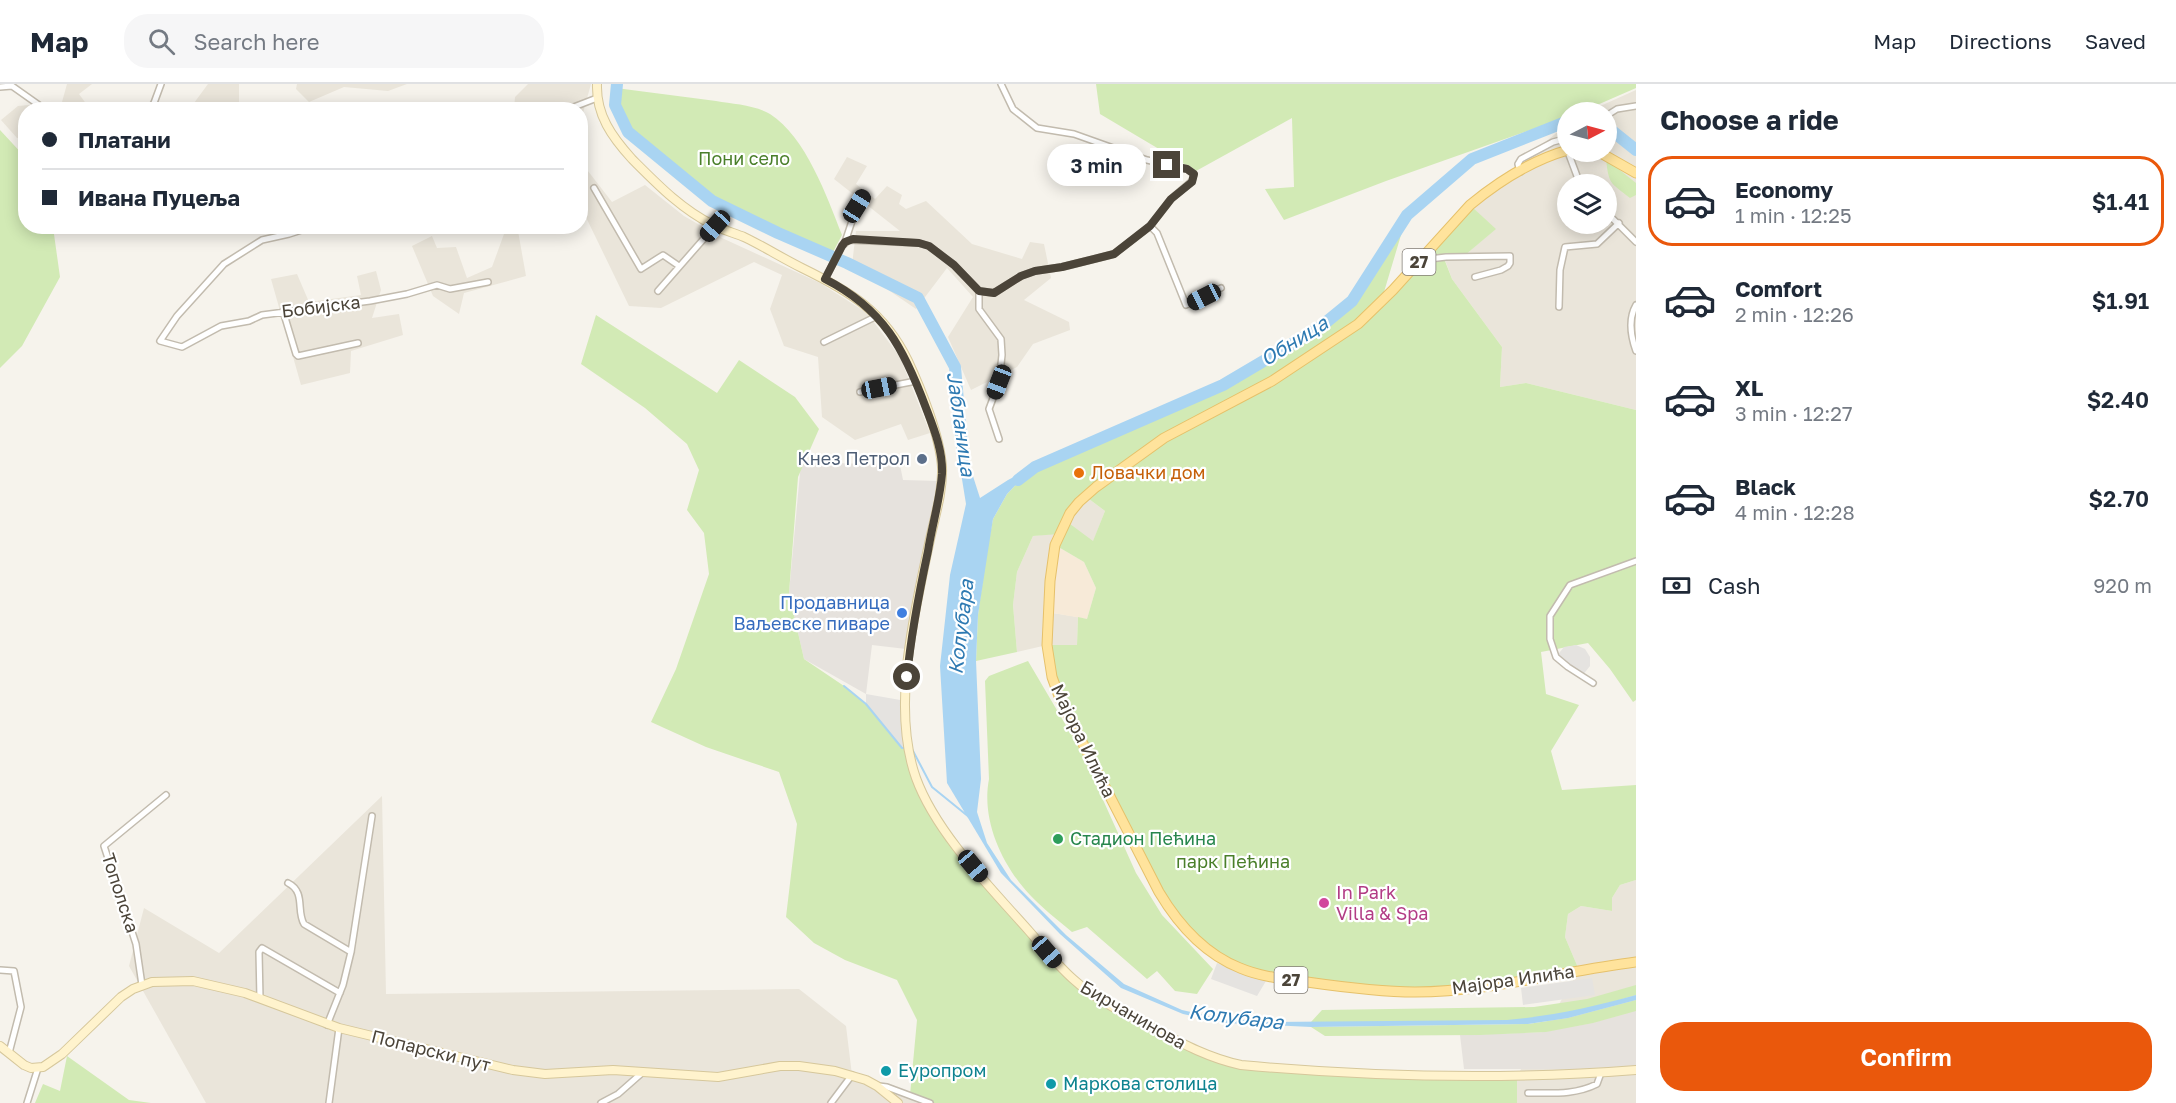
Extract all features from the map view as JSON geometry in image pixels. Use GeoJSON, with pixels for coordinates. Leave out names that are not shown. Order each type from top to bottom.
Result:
{"type":"FeatureCollection","features":[{"type":"Feature","properties":{"kind":"main road"},"geometry":{"type":"LineString","coordinates":[[597,84],[598,102]]}},
{"type":"Feature","properties":{"kind":"main road","name":"Бирчанинова"},"geometry":{"type":"LineString","coordinates":[[598,102],[609,132],[646,173],[682,206],[715,226],[746,238],[852,294],[877,316],[891,332],[903,352],[937,439],[942,472],[908,662],[906,701],[911,761],[927,802],[960,850],[1061,968],[1088,992],[1107,1004],[1200,1053],[1220,1061],[1241,1065],[1426,1075],[1543,1076],[1636,1070]]}},
{"type":"Feature","properties":{"kind":"main road","name":"Мајора Илића"},"geometry":{"type":"LineString","coordinates":[[1557,156],[1499,183],[1470,205],[1394,290],[1352,328],[1272,381],[1164,438],[1079,502],[1059,533],[1052,559],[1047,632],[1052,677],[1060,699],[1165,902],[1179,921],[1215,954],[1240,968],[1263,975],[1331,986],[1416,992],[1457,989],[1636,962]]}},
{"type":"Feature","properties":{"kind":"main road"},"geometry":{"type":"LineString","coordinates":[[1617,162],[1636,173]]}},
{"type":"Feature","properties":{"kind":"main road","name":"Попарски пут"},"geometry":{"type":"LineString","coordinates":[[38,1068],[55,1060],[121,997],[142,985],[173,981],[200,982],[229,988],[339,1028],[525,1072],[545,1074],[614,1070],[723,1077],[785,1065],[852,1075],[877,1086],[898,1103]]}},
{"type":"Feature","properties":{"kind":"main road"},"geometry":{"type":"LineString","coordinates":[[0,1046],[24,1065],[38,1068]]}},
{"type":"Feature","properties":{"kind":"street"},"geometry":{"type":"LineString","coordinates":[[155,102],[161,84]]}},
{"type":"Feature","properties":{"kind":"street"},"geometry":{"type":"LineString","coordinates":[[844,244],[853,239],[919,243],[929,246],[954,265],[979,291],[994,293],[1021,276],[1035,271],[1114,254],[1150,226],[1171,199],[1192,182],[1194,174],[1187,169],[1147,160],[1074,134],[1037,128],[1013,110],[1002,84]]}},
{"type":"Feature","properties":{"kind":"street"},"geometry":{"type":"LineString","coordinates":[[0,87],[12,86],[35,102]]}},
{"type":"Feature","properties":{"kind":"street"},"geometry":{"type":"LineString","coordinates":[[588,104],[598,102]]}},
{"type":"Feature","properties":{"kind":"street"},"geometry":{"type":"LineString","coordinates":[[1617,110],[1636,105]]}},
{"type":"Feature","properties":{"kind":"street"},"geometry":{"type":"LineString","coordinates":[[1520,172],[1518,164],[1521,159],[1557,141]]}},
{"type":"Feature","properties":{"kind":"street"},"geometry":{"type":"LineString","coordinates":[[594,188],[641,269],[663,255],[679,266]]}},
{"type":"Feature","properties":{"kind":"street"},"geometry":{"type":"LineString","coordinates":[[825,279],[844,244],[857,206],[865,194]]}},
{"type":"Feature","properties":{"kind":"street"},"geometry":{"type":"LineString","coordinates":[[1559,307],[1560,270],[1565,247],[1597,244],[1619,224],[1636,242]]}},
{"type":"Feature","properties":{"kind":"street"},"geometry":{"type":"LineString","coordinates":[[658,291],[715,226]]}},
{"type":"Feature","properties":{"kind":"street"},"geometry":{"type":"LineString","coordinates":[[1150,226],[1157,233],[1186,305],[1221,288]]}},
{"type":"Feature","properties":{"kind":"street","name":"Бобијска"},"geometry":{"type":"LineString","coordinates":[[289,234],[262,240],[224,264],[177,316],[160,341],[182,347],[220,326],[249,321],[262,315],[370,301],[437,285],[450,289],[488,282]]}},
{"type":"Feature","properties":{"kind":"street"},"geometry":{"type":"LineString","coordinates":[[1421,260],[1446,256],[1510,256],[1510,263],[1506,268],[1475,277]]}},
{"type":"Feature","properties":{"kind":"street"},"geometry":{"type":"LineString","coordinates":[[979,291],[979,309],[1001,339],[999,382],[989,409],[999,439]]}},
{"type":"Feature","properties":{"kind":"street"},"geometry":{"type":"LineString","coordinates":[[1636,305],[1631,320],[1636,351]]}},
{"type":"Feature","properties":{"kind":"street"},"geometry":{"type":"LineString","coordinates":[[283,311],[298,356],[358,343]]}},
{"type":"Feature","properties":{"kind":"street"},"geometry":{"type":"LineString","coordinates":[[824,342],[877,316]]}},
{"type":"Feature","properties":{"kind":"street"},"geometry":{"type":"LineString","coordinates":[[860,392],[916,381]]}},
{"type":"Feature","properties":{"kind":"street"},"geometry":{"type":"LineString","coordinates":[[1593,683],[1568,668],[1557,657],[1550,639],[1550,616],[1570,585],[1636,561]]}},
{"type":"Feature","properties":{"kind":"street","name":"Тополска"},"geometry":{"type":"LineString","coordinates":[[142,985],[136,944],[104,846],[166,795]]}},
{"type":"Feature","properties":{"kind":"street"},"geometry":{"type":"LineString","coordinates":[[327,1024],[340,993],[351,952],[372,816]]}},
{"type":"Feature","properties":{"kind":"street"},"geometry":{"type":"LineString","coordinates":[[288,884],[296,888],[299,894],[304,924],[351,952]]}},
{"type":"Feature","properties":{"kind":"street"},"geometry":{"type":"LineString","coordinates":[[260,999],[259,952],[262,948],[340,993]]}},
{"type":"Feature","properties":{"kind":"street"},"geometry":{"type":"LineString","coordinates":[[0,970],[14,971],[21,1007],[9,1053]]}},
{"type":"Feature","properties":{"kind":"street"},"geometry":{"type":"LineString","coordinates":[[328,1103],[339,1028]]}},
{"type":"Feature","properties":{"kind":"street"},"geometry":{"type":"LineString","coordinates":[[27,1103],[38,1068]]}},
{"type":"Feature","properties":{"kind":"street"},"geometry":{"type":"LineString","coordinates":[[601,1103],[618,1094],[644,1072]]}},
{"type":"Feature","properties":{"kind":"street"},"geometry":{"type":"LineString","coordinates":[[1528,1093],[1582,1091],[1597,1084],[1601,1073]]}},
{"type":"Feature","properties":{"kind":"street"},"geometry":{"type":"LineString","coordinates":[[831,1103],[852,1075]]}},
{"type":"Feature","properties":{"kind":"street"},"geometry":{"type":"LineString","coordinates":[[877,1086],[887,1087],[930,1103]]}},
{"type":"Feature","properties":{"kind":"shaded area"},"geometry":{"type":"Polygon","coordinates":[[[67,84],[92,84],[79,94],[85,102],[62,102],[67,84]]]}},
{"type":"Feature","properties":{"kind":"shaded area"},"geometry":{"type":"Polygon","coordinates":[[[208,84],[239,84],[239,102],[195,102],[208,84]]]}},
{"type":"Feature","properties":{"kind":"shaded area"},"geometry":{"type":"Polygon","coordinates":[[[297,84],[407,84],[388,91],[344,87],[309,102],[296,89],[297,84]]]}},
{"type":"Feature","properties":{"kind":"shaded area"},"geometry":{"type":"Polygon","coordinates":[[[528,84],[591,84],[586,102],[515,102],[515,97],[528,84]]]}},
{"type":"Feature","properties":{"kind":"shaded area"},"geometry":{"type":"Polygon","coordinates":[[[1636,90],[1636,410],[1526,383],[1500,387],[1502,347],[1452,279],[1445,260],[1464,256],[1495,229],[1470,205],[1557,132],[1557,162],[1617,162],[1617,102],[1609,102],[1636,90]]]}},
{"type":"Feature","properties":{"kind":"shaded area"},"geometry":{"type":"Polygon","coordinates":[[[18,106],[18,138],[17,138],[1,120],[18,106]]]}},
{"type":"Feature","properties":{"kind":"shaded area"},"geometry":{"type":"Polygon","coordinates":[[[847,157],[867,166],[856,184],[875,199],[887,186],[902,195],[899,204],[906,209],[926,201],[972,244],[1022,259],[1030,242],[1044,244],[1051,278],[1024,300],[1069,322],[1070,330],[1033,344],[1017,367],[971,390],[948,337],[973,297],[947,268],[916,309],[852,265],[856,231],[900,231],[834,179],[847,157]]]}},
{"type":"Feature","properties":{"kind":"shaded area"},"geometry":{"type":"Polygon","coordinates":[[[588,171],[612,202],[645,185],[684,216],[722,238],[820,283],[867,313],[900,357],[930,433],[908,440],[901,424],[855,440],[822,417],[818,357],[784,346],[770,309],[782,275],[754,262],[661,308],[629,306],[588,221],[588,171]]]}},
{"type":"Feature","properties":{"kind":"shaded area"},"geometry":{"type":"Polygon","coordinates":[[[504,234],[519,234],[526,276],[464,293],[459,314],[433,296],[412,246],[432,236],[437,248],[456,247],[467,278],[492,267],[504,234]]]}},
{"type":"Feature","properties":{"kind":"shaded area"},"geometry":{"type":"Polygon","coordinates":[[[376,271],[381,290],[372,318],[399,314],[403,335],[351,351],[350,373],[301,385],[271,279],[297,274],[309,302],[361,295],[357,276],[376,271]]]}},
{"type":"Feature","properties":{"kind":"shaded area"},"geometry":{"type":"Polygon","coordinates":[[[801,462],[900,465],[903,480],[939,481],[912,602],[906,649],[872,645],[866,694],[804,659],[789,593],[801,462]]]}},
{"type":"Feature","properties":{"kind":"shaded area"},"geometry":{"type":"Polygon","coordinates":[[[1085,496],[1105,511],[1093,542],[1065,521],[1085,496]]]}},
{"type":"Feature","properties":{"kind":"shaded area"},"geometry":{"type":"Polygon","coordinates":[[[1059,533],[1047,612],[1078,617],[1077,645],[1047,645],[1017,652],[1013,605],[1017,572],[1033,536],[1059,533]]]}},
{"type":"Feature","properties":{"kind":"shaded area"},"geometry":{"type":"Polygon","coordinates":[[[1055,545],[1084,562],[1096,588],[1087,619],[1047,612],[1055,545]]]}},
{"type":"Feature","properties":{"kind":"shaded area"},"geometry":{"type":"Polygon","coordinates":[[[1576,645],[1585,649],[1590,657],[1590,666],[1582,676],[1556,657],[1564,647],[1576,645]]]}},
{"type":"Feature","properties":{"kind":"shaded area"},"geometry":{"type":"Polygon","coordinates":[[[866,694],[906,701],[909,748],[902,748],[866,704],[866,694]]]}},
{"type":"Feature","properties":{"kind":"shaded area"},"geometry":{"type":"Polygon","coordinates":[[[382,796],[386,994],[799,989],[846,1026],[852,1075],[930,1103],[206,1103],[129,966],[144,908],[219,953],[382,796]]]}},
{"type":"Feature","properties":{"kind":"shaded area"},"geometry":{"type":"Polygon","coordinates":[[[1636,880],[1636,1103],[1516,1103],[1517,1076],[1579,970],[1565,937],[1568,914],[1581,906],[1612,911],[1612,898],[1620,885],[1636,880]]]}},
{"type":"Feature","properties":{"kind":"shaded area"},"geometry":{"type":"Polygon","coordinates":[[[1217,963],[1266,981],[1257,996],[1211,979],[1217,963]]]}},
{"type":"Feature","properties":{"kind":"shaded area"},"geometry":{"type":"Polygon","coordinates":[[[1592,978],[1595,995],[1523,1005],[1521,988],[1592,978]]]}},
{"type":"Feature","properties":{"kind":"shaded area"},"geometry":{"type":"Polygon","coordinates":[[[1636,1011],[1636,1065],[1573,1069],[1464,1069],[1460,1035],[1546,1032],[1593,1023],[1636,1011]]]}},
{"type":"Feature","properties":{"kind":"green space"},"geometry":{"type":"Polygon","coordinates":[[[1096,84],[1636,84],[1636,88],[1604,102],[1557,102],[1557,121],[1284,220],[1265,189],[1294,187],[1292,118],[1196,171],[1100,114],[1096,84]]]}},
{"type":"Feature","properties":{"kind":"green space","name":"Пони село"},"geometry":{"type":"Polygon","coordinates":[[[616,88],[744,105],[770,114],[783,124],[805,152],[842,235],[831,256],[712,201],[628,132],[615,105],[616,88]]]}},
{"type":"Feature","properties":{"kind":"green space"},"geometry":{"type":"Polygon","coordinates":[[[0,130],[18,149],[18,234],[54,234],[60,277],[22,346],[0,368],[0,130]]]}},
{"type":"Feature","properties":{"kind":"green space"},"geometry":{"type":"Polygon","coordinates":[[[1606,162],[1610,162],[1636,183],[1636,195],[1630,198],[1618,189],[1617,174],[1608,174],[1606,162]]]}},
{"type":"Feature","properties":{"kind":"green space","name":"парк Пећина"},"geometry":{"type":"Polygon","coordinates":[[[1470,205],[1496,229],[1464,256],[1445,261],[1452,279],[1502,347],[1500,387],[1526,383],[1636,410],[1636,700],[1633,702],[1588,643],[1541,652],[1546,694],[1579,705],[1551,751],[1562,790],[1636,785],[1636,880],[1620,885],[1612,898],[1612,911],[1581,906],[1568,914],[1565,937],[1579,970],[1416,992],[1263,976],[1224,960],[1171,910],[1054,685],[1047,645],[1077,645],[1078,617],[1087,619],[1096,588],[1084,562],[1055,545],[1059,534],[1033,536],[1017,572],[1013,605],[1017,652],[976,661],[978,615],[993,519],[1007,494],[1033,467],[1223,385],[1319,328],[1352,301],[1407,215],[1381,302],[1470,205]],[[1085,496],[1066,521],[1093,541],[1105,511],[1085,496]]]}},
{"type":"Feature","properties":{"kind":"green space"},"geometry":{"type":"Polygon","coordinates":[[[596,315],[717,393],[739,360],[795,397],[819,429],[798,477],[789,593],[804,659],[866,704],[902,748],[909,748],[915,776],[960,850],[1074,980],[1150,1026],[1241,1065],[1517,1076],[1517,1103],[930,1103],[910,1095],[917,1020],[897,980],[845,960],[814,943],[786,917],[797,824],[779,772],[706,747],[651,722],[676,669],[709,574],[704,533],[687,510],[699,470],[687,444],[645,408],[581,364],[596,315]]]}},
{"type":"Feature","properties":{"kind":"green space","name":"Стадион Пећина"},"geometry":{"type":"Polygon","coordinates":[[[1028,661],[1081,751],[1136,873],[1162,915],[1213,969],[1197,994],[1175,991],[1157,971],[1147,979],[1087,927],[1072,932],[1030,895],[1003,856],[991,826],[988,810],[985,681],[989,676],[1028,661]]]}},
{"type":"Feature","properties":{"kind":"green space"},"geometry":{"type":"Polygon","coordinates":[[[1636,985],[1636,995],[1591,1008],[1546,1017],[1459,1023],[1311,1022],[1322,1010],[1534,1007],[1587,999],[1636,985]]]}},
{"type":"Feature","properties":{"kind":"green space"},"geometry":{"type":"Polygon","coordinates":[[[1636,1000],[1636,1011],[1593,1023],[1546,1032],[1480,1035],[1325,1036],[1311,1027],[1528,1024],[1568,1018],[1636,1000]]]}},
{"type":"Feature","properties":{"kind":"green space"},"geometry":{"type":"Polygon","coordinates":[[[67,1056],[129,1100],[151,1103],[35,1103],[43,1084],[60,1091],[67,1056]]]}},
{"type":"Feature","properties":{"kind":"water","name":"Колубара"},"geometry":{"type":"Polygon","coordinates":[[[961,439],[980,498],[1033,467],[1007,494],[993,519],[978,615],[976,661],[981,779],[977,812],[987,843],[1011,880],[1066,935],[1124,984],[1182,1010],[1209,1016],[1263,1022],[1507,1020],[1572,1010],[1636,995],[1636,1000],[1568,1018],[1528,1024],[1311,1027],[1225,1023],[1183,1014],[1121,988],[1060,934],[1001,873],[947,783],[940,666],[950,575],[966,504],[961,473],[961,439]]]}},
{"type":"Feature","properties":{"kind":"waterway","name":"Јабланица"},"geometry":{"type":"LineString","coordinates":[[617,84],[615,105],[628,132],[712,201],[918,298],[955,367],[963,458]]}},
{"type":"Feature","properties":{"kind":"waterway","name":"Обница"},"geometry":{"type":"LineString","coordinates":[[1018,480],[1035,467],[1223,385],[1319,328],[1352,301],[1407,215],[1472,159],[1557,125]]}},
{"type":"Feature","properties":{"kind":"waterway","name":"Обница"},"geometry":{"type":"LineString","coordinates":[[1617,135],[1636,150]]}},
{"type":"Feature","properties":{"kind":"waterway"},"geometry":{"type":"LineString","coordinates":[[844,686],[866,704],[902,748],[907,748]]}},
{"type":"Feature","properties":{"kind":"waterway"},"geometry":{"type":"LineString","coordinates":[[912,749],[932,787],[969,817]]}},
{"type":"Feature","properties":{"kind":"place","name":"Кнез Петрол"},"geometry":{"type":"Point","coordinates":[922,459]}},
{"type":"Feature","properties":{"kind":"place","name":"Ловачки дом"},"geometry":{"type":"Point","coordinates":[1079,473]}},
{"type":"Feature","properties":{"kind":"place","name":"Продавница Ваљевске пиваре"},"geometry":{"type":"Point","coordinates":[902,613]}},
{"type":"Feature","properties":{"kind":"place","name":"Стадион Пећина"},"geometry":{"type":"Point","coordinates":[1058,839]}},
{"type":"Feature","properties":{"kind":"place","name":"In Park Villa & Spa"},"geometry":{"type":"Point","coordinates":[1324,903]}},
{"type":"Feature","properties":{"kind":"place","name":"Еуропром"},"geometry":{"type":"Point","coordinates":[886,1071]}},
{"type":"Feature","properties":{"kind":"place","name":"Маркова столица"},"geometry":{"type":"Point","coordinates":[1051,1084]}},
{"type":"Feature","properties":{"kind":"route"},"geometry":{"type":"LineString","coordinates":[[907,677],[912,631],[940,490],[942,463],[934,429],[912,370],[891,332],[865,304],[825,279],[842,246],[853,239],[919,243],[929,246],[954,265],[979,291],[994,293],[1021,276],[1035,271],[1114,254],[1150,226],[1171,199],[1192,182],[1194,174],[1187,169],[1167,165]]}}]}
